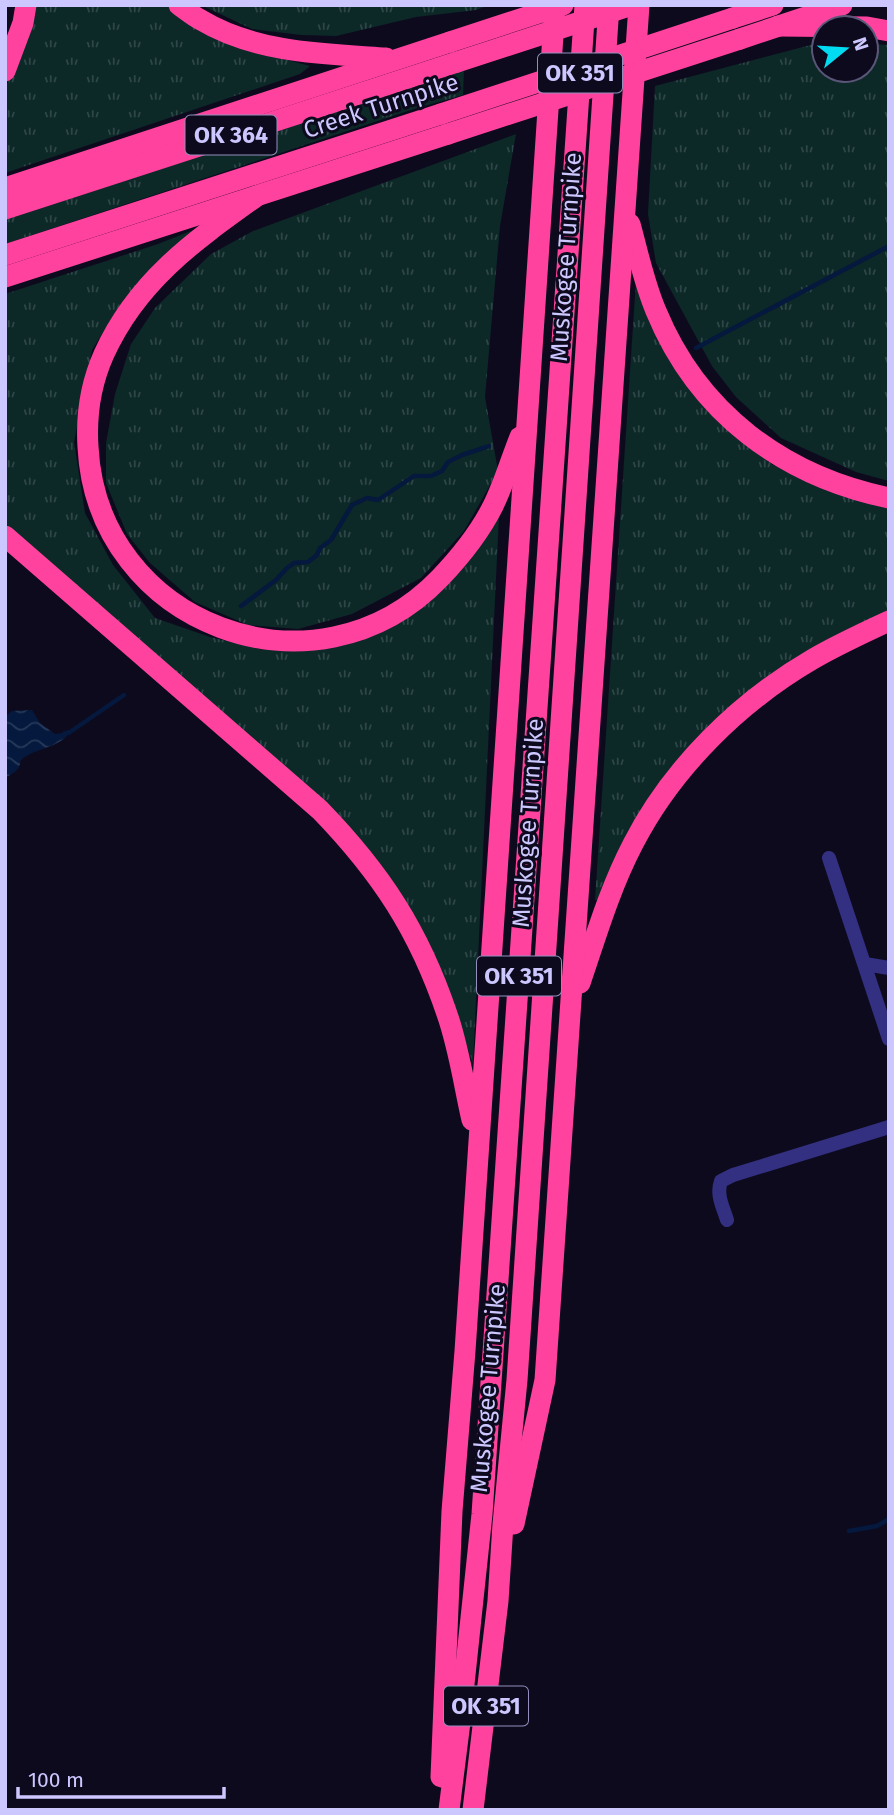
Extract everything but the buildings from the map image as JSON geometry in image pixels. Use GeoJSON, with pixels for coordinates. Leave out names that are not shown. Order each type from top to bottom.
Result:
{"type":"FeatureCollection","features":[{"type":"Feature","properties":{"kind":"highway"},"geometry":{"type":"LineString","coordinates":[[5,71],[23,23],[26,5]]}},
{"type":"Feature","properties":{"kind":"highway"},"geometry":{"type":"LineString","coordinates":[[179,5],[203,22],[239,37],[275,47],[399,59]]}},
{"type":"Feature","properties":{"kind":"highway"},"geometry":{"type":"LineString","coordinates":[[439,1810],[452,1511],[555,5]]}},
{"type":"Feature","properties":{"kind":"highway"},"geometry":{"type":"LineString","coordinates":[[5,188],[399,59],[453,52],[563,5]]}},
{"type":"Feature","properties":{"kind":"highway","name":"Muskogee Turnpike"},"geometry":{"type":"LineString","coordinates":[[449,1810],[482,1514],[585,5]]}},
{"type":"Feature","properties":{"kind":"highway","name":"Muskogee Turnpike"},"geometry":{"type":"LineString","coordinates":[[473,1810],[498,1601],[517,1380],[609,5]]}},
{"type":"Feature","properties":{"kind":"highway","name":"Creek Turnpike"},"geometry":{"type":"LineString","coordinates":[[5,209],[453,52],[632,5]]}},
{"type":"Feature","properties":{"kind":"highway"},"geometry":{"type":"LineString","coordinates":[[498,1601],[545,1380],[639,5]]}},
{"type":"Feature","properties":{"kind":"highway","name":"Creek Turnpike"},"geometry":{"type":"LineString","coordinates":[[5,255],[444,124],[776,16],[842,5]]}},
{"type":"Feature","properties":{"kind":"highway"},"geometry":{"type":"LineString","coordinates":[[776,16],[889,31]]}},
{"type":"Feature","properties":{"kind":"highway"},"geometry":{"type":"LineString","coordinates":[[5,277],[257,196],[444,124]]}},
{"type":"Feature","properties":{"kind":"highway"},"geometry":{"type":"LineString","coordinates":[[257,196],[197,239],[146,288],[111,341],[92,393],[87,435],[88,458],[101,510],[108,528],[128,559],[165,597],[210,624],[238,634],[288,642],[323,639],[379,622],[404,607],[439,579],[483,524],[529,415]]}},
{"type":"Feature","properties":{"kind":"highway"},"geometry":{"type":"LineString","coordinates":[[625,208],[644,278],[657,313],[674,348],[710,399],[752,439],[790,464],[848,488],[889,498]]}},
{"type":"Feature","properties":{"kind":"highway"},"geometry":{"type":"LineString","coordinates":[[5,536],[313,803],[381,879],[430,968],[448,1017],[478,1146]]}},
{"type":"Feature","properties":{"kind":"highway"},"geometry":{"type":"LineString","coordinates":[[570,1012],[619,873],[644,823],[672,783],[720,730],[769,689],[810,661],[889,621]]}},
{"type":"Feature","properties":{"kind":"street"},"geometry":{"type":"LineString","coordinates":[[830,858],[889,1039]]}},
{"type":"Feature","properties":{"kind":"street"},"geometry":{"type":"LineString","coordinates":[[865,964],[889,968]]}},
{"type":"Feature","properties":{"kind":"street"},"geometry":{"type":"LineString","coordinates":[[727,1220],[720,1201],[721,1181],[745,1171],[889,1127]]}},
{"type":"Feature","properties":{"kind":"green space"},"geometry":{"type":"Polygon","coordinates":[[[30,5],[167,5],[203,32],[247,49],[310,66],[300,74],[5,173],[5,87],[13,74],[30,5]]]}},
{"type":"Feature","properties":{"kind":"green space"},"geometry":{"type":"Polygon","coordinates":[[[201,5],[490,5],[476,10],[416,17],[336,36],[252,29],[201,5]]]}},
{"type":"Feature","properties":{"kind":"green space"},"geometry":{"type":"Polygon","coordinates":[[[880,45],[889,45],[889,481],[856,472],[781,438],[736,397],[712,366],[656,263],[648,214],[655,86],[810,46],[810,84],[880,84],[880,45]]]}},
{"type":"Feature","properties":{"kind":"green space"},"geometry":{"type":"Polygon","coordinates":[[[464,70],[463,95],[5,244],[5,220],[464,70]]]}},
{"type":"Feature","properties":{"kind":"green space"},"geometry":{"type":"Polygon","coordinates":[[[516,134],[500,226],[485,397],[498,471],[464,531],[421,578],[352,614],[298,629],[248,625],[195,602],[150,563],[127,534],[106,483],[106,443],[115,394],[131,344],[155,308],[211,254],[253,231],[516,134]]]}},
{"type":"Feature","properties":{"kind":"green space"},"geometry":{"type":"Polygon","coordinates":[[[191,231],[192,235],[124,299],[92,350],[74,442],[85,513],[113,565],[155,618],[210,637],[264,650],[306,648],[367,635],[422,605],[442,586],[499,515],[473,1064],[459,1021],[402,898],[5,527],[5,294],[191,231]]]}},
{"type":"Feature","properties":{"kind":"green space"},"geometry":{"type":"Polygon","coordinates":[[[636,281],[715,416],[773,465],[845,495],[889,505],[889,613],[708,733],[600,900],[595,900],[636,281]]]}},
{"type":"Feature","properties":{"kind":"water"},"geometry":{"type":"Polygon","coordinates":[[[32,710],[40,723],[55,734],[70,732],[55,744],[25,757],[19,767],[5,778],[5,717],[12,711],[32,710]]]}},
{"type":"Feature","properties":{"kind":"waterway"},"geometry":{"type":"LineString","coordinates":[[696,348],[889,246]]}},
{"type":"Feature","properties":{"kind":"waterway"},"geometry":{"type":"LineString","coordinates":[[241,606],[294,563],[308,562],[317,555],[320,548],[331,540],[352,505],[367,498],[378,500],[414,476],[431,476],[442,471],[448,462],[489,446]]}},
{"type":"Feature","properties":{"kind":"waterway"},"geometry":{"type":"LineString","coordinates":[[64,734],[124,695]]}},
{"type":"Feature","properties":{"kind":"waterway"},"geometry":{"type":"LineString","coordinates":[[849,1531],[877,1526],[889,1519]]}}]}
